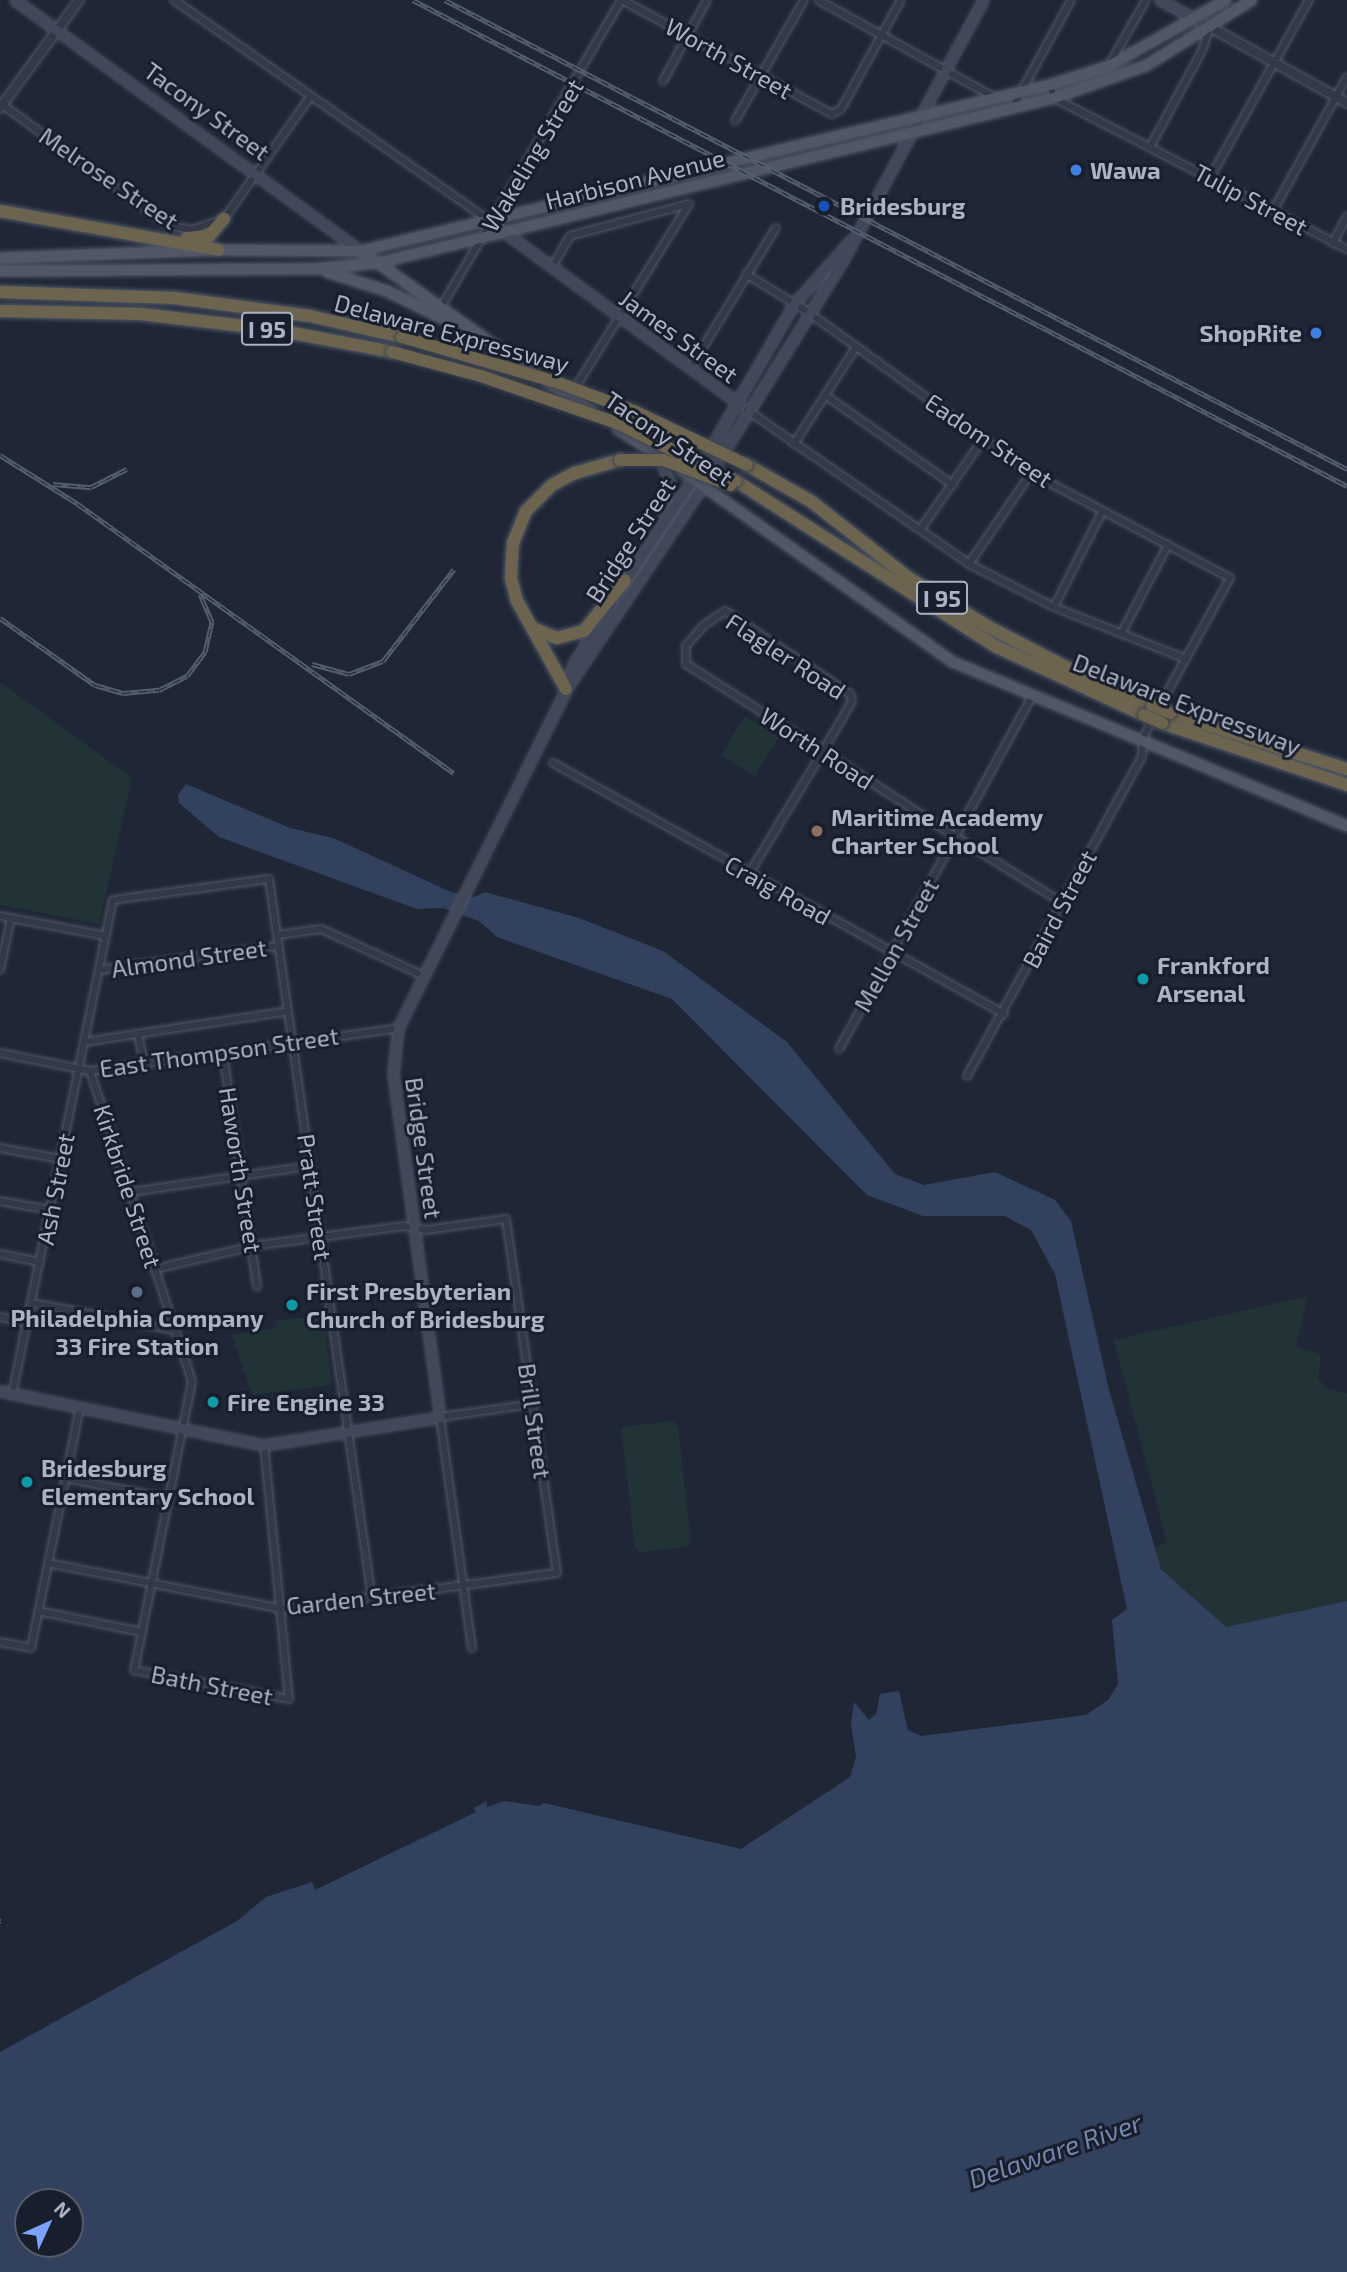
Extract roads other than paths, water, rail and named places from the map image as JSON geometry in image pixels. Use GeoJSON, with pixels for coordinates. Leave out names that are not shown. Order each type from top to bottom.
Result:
{"type":"FeatureCollection","features":[{"type":"Feature","properties":{"kind":"highway"},"geometry":{"type":"LineString","coordinates":[[0,211],[219,250]]}},
{"type":"Feature","properties":{"kind":"highway"},"geometry":{"type":"LineString","coordinates":[[141,234],[201,239],[213,233],[224,219]]}},
{"type":"Feature","properties":{"kind":"highway","name":"Delaware Expressway"},"geometry":{"type":"LineString","coordinates":[[0,292],[176,298],[310,316],[402,337],[559,383],[634,411],[747,466],[812,502],[909,578],[987,626],[1148,710]]}},
{"type":"Feature","properties":{"kind":"highway","name":"Delaware Expressway"},"geometry":{"type":"LineString","coordinates":[[0,311],[141,314],[277,330],[392,352],[481,376],[617,423],[810,526],[997,647],[1166,718],[1347,785]]}},
{"type":"Feature","properties":{"kind":"highway"},"geometry":{"type":"LineString","coordinates":[[566,690],[529,624],[511,578],[513,543],[526,511],[552,485],[575,472],[620,460],[663,460],[736,485]]}},
{"type":"Feature","properties":{"kind":"highway"},"geometry":{"type":"LineString","coordinates":[[529,624],[548,637],[572,637],[595,621],[625,580]]}},
{"type":"Feature","properties":{"kind":"highway","name":"Delaware Expressway"},"geometry":{"type":"LineString","coordinates":[[1166,718],[1347,769]]}},
{"type":"Feature","properties":{"kind":"main road","name":"Tacony Street"},"geometry":{"type":"LineString","coordinates":[[15,0],[474,334],[704,485],[953,662],[1143,738],[1347,827]]}},
{"type":"Feature","properties":{"kind":"main road","name":"Bridge Street"},"geometry":{"type":"LineString","coordinates":[[440,1417],[393,1073],[398,1028],[566,690],[704,485],[747,410],[842,262],[851,240],[913,133],[983,0]]}},
{"type":"Feature","properties":{"kind":"main road"},"geometry":{"type":"LineString","coordinates":[[1160,0],[1210,27]]}},
{"type":"Feature","properties":{"kind":"main road","name":"Harbison Avenue"},"geometry":{"type":"LineString","coordinates":[[0,258],[219,250],[361,251],[492,223],[679,172],[1049,85],[1109,66],[1197,20],[1226,0]]}},
{"type":"Feature","properties":{"kind":"main road","name":"Harbison Avenue"},"geometry":{"type":"LineString","coordinates":[[0,271],[313,269],[378,263],[1054,98],[1147,65],[1252,0]]}},
{"type":"Feature","properties":{"kind":"main road","name":"James Street"},"geometry":{"type":"LineString","coordinates":[[492,223],[747,410]]}},
{"type":"Feature","properties":{"kind":"main road","name":"Bridge Street"},"geometry":{"type":"LineString","coordinates":[[566,690],[573,664],[693,478],[794,304],[851,240]]}},
{"type":"Feature","properties":{"kind":"main road"},"geometry":{"type":"LineString","coordinates":[[313,269],[374,286],[474,334]]}},
{"type":"Feature","properties":{"kind":"main road"},"geometry":{"type":"LineString","coordinates":[[657,530],[669,486],[658,456]]}},
{"type":"Feature","properties":{"kind":"main road"},"geometry":{"type":"LineString","coordinates":[[0,1391],[264,1445],[440,1417]]}},
{"type":"Feature","properties":{"kind":"street"},"geometry":{"type":"LineString","coordinates":[[1,105],[79,0]]}},
{"type":"Feature","properties":{"kind":"street","name":"James Street"},"geometry":{"type":"LineString","coordinates":[[174,0],[492,223]]}},
{"type":"Feature","properties":{"kind":"street","name":"Worth Street"},"geometry":{"type":"LineString","coordinates":[[622,0],[836,114],[882,36]]}},
{"type":"Feature","properties":{"kind":"street","name":"Wakeling Street"},"geometry":{"type":"LineString","coordinates":[[440,309],[622,0]]}},
{"type":"Feature","properties":{"kind":"street"},"geometry":{"type":"LineString","coordinates":[[663,81],[707,0]]}},
{"type":"Feature","properties":{"kind":"street"},"geometry":{"type":"LineString","coordinates":[[735,121],[804,0]]}},
{"type":"Feature","properties":{"kind":"street"},"geometry":{"type":"LineString","coordinates":[[818,0],[996,99]]}},
{"type":"Feature","properties":{"kind":"street"},"geometry":{"type":"LineString","coordinates":[[882,36],[901,0]]}},
{"type":"Feature","properties":{"kind":"street"},"geometry":{"type":"LineString","coordinates":[[1013,107],[1071,0]]}},
{"type":"Feature","properties":{"kind":"street"},"geometry":{"type":"LineString","coordinates":[[1109,66],[1146,0]]}},
{"type":"Feature","properties":{"kind":"street"},"geometry":{"type":"LineString","coordinates":[[1210,178],[1309,0]]}},
{"type":"Feature","properties":{"kind":"street"},"geometry":{"type":"LineString","coordinates":[[1150,147],[1202,51],[1210,27],[1347,103]]}},
{"type":"Feature","properties":{"kind":"street"},"geometry":{"type":"LineString","coordinates":[[1273,211],[1347,78]]}},
{"type":"Feature","properties":{"kind":"street"},"geometry":{"type":"LineString","coordinates":[[1049,85],[1054,98]]}},
{"type":"Feature","properties":{"kind":"street"},"geometry":{"type":"LineString","coordinates":[[224,219],[310,97]]}},
{"type":"Feature","properties":{"kind":"street","name":"Tulip Street"},"geometry":{"type":"LineString","coordinates":[[1054,98],[1347,249]]}},
{"type":"Feature","properties":{"kind":"street","name":"Melrose Street"},"geometry":{"type":"LineString","coordinates":[[1,105],[176,229],[207,227],[224,219]]}},
{"type":"Feature","properties":{"kind":"street"},"geometry":{"type":"LineString","coordinates":[[552,267],[570,236],[689,204],[570,397]]}},
{"type":"Feature","properties":{"kind":"street"},"geometry":{"type":"LineString","coordinates":[[1333,243],[1347,217]]}},
{"type":"Feature","properties":{"kind":"street"},"geometry":{"type":"LineString","coordinates":[[691,367],[776,228]]}},
{"type":"Feature","properties":{"kind":"street","name":"Eadom Street"},"geometry":{"type":"LineString","coordinates":[[746,274],[808,312],[1031,473],[1230,578],[1223,591]]}},
{"type":"Feature","properties":{"kind":"street"},"geometry":{"type":"LineString","coordinates":[[794,444],[856,347]]}},
{"type":"Feature","properties":{"kind":"street"},"geometry":{"type":"LineString","coordinates":[[825,395],[953,485]]}},
{"type":"Feature","properties":{"kind":"street","name":"James Street"},"geometry":{"type":"LineString","coordinates":[[747,410],[969,564],[1054,607],[1186,659]]}},
{"type":"Feature","properties":{"kind":"street"},"geometry":{"type":"LineString","coordinates":[[920,530],[984,438]]}},
{"type":"Feature","properties":{"kind":"street"},"geometry":{"type":"LineString","coordinates":[[969,564],[1031,473]]}},
{"type":"Feature","properties":{"kind":"street"},"geometry":{"type":"LineString","coordinates":[[1054,607],[1102,512]]}},
{"type":"Feature","properties":{"kind":"street"},"geometry":{"type":"LineString","coordinates":[[1121,634],[1168,545]]}},
{"type":"Feature","properties":{"kind":"street","name":"Baird Street"},"geometry":{"type":"LineString","coordinates":[[967,1076],[1004,1014],[1061,902],[1142,757],[1143,738],[1223,591]]}},
{"type":"Feature","properties":{"kind":"street","name":"Flagler Road"},"geometry":{"type":"LineString","coordinates":[[683,658],[704,625],[724,611],[850,694],[850,705],[823,751]]}},
{"type":"Feature","properties":{"kind":"street","name":"Worth Road"},"geometry":{"type":"LineString","coordinates":[[683,658],[956,837],[1061,902]]}},
{"type":"Feature","properties":{"kind":"street","name":"Mellon Street"},"geometry":{"type":"LineString","coordinates":[[839,1049],[1033,694]]}},
{"type":"Feature","properties":{"kind":"street"},"geometry":{"type":"LineString","coordinates":[[749,874],[823,751]]}},
{"type":"Feature","properties":{"kind":"street","name":"Craig Road"},"geometry":{"type":"LineString","coordinates":[[553,763],[1004,1014]]}},
{"type":"Feature","properties":{"kind":"street","name":"Ash Street"},"geometry":{"type":"LineString","coordinates":[[12,1395],[113,900],[269,879]]}},
{"type":"Feature","properties":{"kind":"street","name":"Pratt Street"},"geometry":{"type":"LineString","coordinates":[[269,879],[372,1598]]}},
{"type":"Feature","properties":{"kind":"street","name":"Almond Street"},"geometry":{"type":"LineString","coordinates":[[0,916],[106,936]]}},
{"type":"Feature","properties":{"kind":"street"},"geometry":{"type":"LineString","coordinates":[[0,970],[10,918]]}},
{"type":"Feature","properties":{"kind":"street","name":"Almond Street"},"geometry":{"type":"LineString","coordinates":[[277,935],[321,929],[422,975]]}},
{"type":"Feature","properties":{"kind":"street","name":"Almond Street"},"geometry":{"type":"LineString","coordinates":[[99,971],[278,946]]}},
{"type":"Feature","properties":{"kind":"street"},"geometry":{"type":"LineString","coordinates":[[84,1042],[288,1011]]}},
{"type":"Feature","properties":{"kind":"street","name":"East Thompson Street"},"geometry":{"type":"LineString","coordinates":[[0,1053],[90,1070],[398,1028]]}},
{"type":"Feature","properties":{"kind":"street"},"geometry":{"type":"LineString","coordinates":[[138,1034],[144,1063]]}},
{"type":"Feature","properties":{"kind":"street","name":"Haworth Street"},"geometry":{"type":"LineString","coordinates":[[223,1053],[257,1287]]}},
{"type":"Feature","properties":{"kind":"street","name":"Kirkbride Street"},"geometry":{"type":"LineString","coordinates":[[90,1070],[192,1381],[134,1670]]}},
{"type":"Feature","properties":{"kind":"street"},"geometry":{"type":"LineString","coordinates":[[0,1148],[61,1159]]}},
{"type":"Feature","properties":{"kind":"street"},"geometry":{"type":"LineString","coordinates":[[131,1192],[310,1167]]}},
{"type":"Feature","properties":{"kind":"street"},"geometry":{"type":"LineString","coordinates":[[0,1201],[50,1210]]}},
{"type":"Feature","properties":{"kind":"street","name":"Brill Street"},"geometry":{"type":"LineString","coordinates":[[415,1228],[506,1222],[557,1573],[551,1573]]}},
{"type":"Feature","properties":{"kind":"street"},"geometry":{"type":"LineString","coordinates":[[155,1269],[253,1246],[415,1228]]}},
{"type":"Feature","properties":{"kind":"street"},"geometry":{"type":"LineString","coordinates":[[0,1254],[40,1262]]}},
{"type":"Feature","properties":{"kind":"street"},"geometry":{"type":"LineString","coordinates":[[32,1303],[174,1331]]}},
{"type":"Feature","properties":{"kind":"street"},"geometry":{"type":"LineString","coordinates":[[0,1317],[27,1323]]}},
{"type":"Feature","properties":{"kind":"street"},"geometry":{"type":"LineString","coordinates":[[440,1417],[532,1404]]}},
{"type":"Feature","properties":{"kind":"street"},"geometry":{"type":"LineString","coordinates":[[0,1642],[31,1648],[80,1407]]}},
{"type":"Feature","properties":{"kind":"street","name":"Bridge Street"},"geometry":{"type":"LineString","coordinates":[[440,1417],[472,1648]]}},
{"type":"Feature","properties":{"kind":"street"},"geometry":{"type":"LineString","coordinates":[[264,1445],[283,1609]]}},
{"type":"Feature","properties":{"kind":"street"},"geometry":{"type":"LineString","coordinates":[[65,1478],[169,1499]]}},
{"type":"Feature","properties":{"kind":"street","name":"Garden Street"},"geometry":{"type":"LineString","coordinates":[[48,1563],[283,1609],[463,1587],[551,1573]]}},
{"type":"Feature","properties":{"kind":"street","name":"Bath Street"},"geometry":{"type":"LineString","coordinates":[[134,1670],[289,1699],[283,1609]]}},
{"type":"Feature","properties":{"kind":"street"},"geometry":{"type":"LineString","coordinates":[[38,1611],[142,1632]]}},
{"type":"Feature","properties":{"kind":"water","name":"Delaware River"},"geometry":{"type":"Polygon","coordinates":[[[186,784],[290,828],[333,838],[451,892],[474,897],[485,892],[579,918],[663,951],[787,1042],[895,1174],[924,1185],[995,1172],[1055,1200],[1071,1221],[1109,1390],[1161,1569],[1226,1627],[1347,1601],[1347,2272],[0,2272],[0,2052],[237,1921],[266,1897],[312,1882],[315,1890],[476,1812],[474,1808],[487,1801],[487,1807],[504,1801],[538,1806],[544,1803],[741,1849],[850,1777],[856,1757],[851,1723],[854,1702],[869,1720],[876,1714],[880,1694],[899,1691],[908,1730],[921,1736],[1086,1715],[1108,1700],[1118,1684],[1112,1620],[1127,1609],[1055,1274],[1031,1230],[1005,1216],[923,1216],[867,1195],[672,999],[497,937],[479,921],[443,908],[417,909],[219,837],[179,803],[178,795],[186,784]]]}},
{"type":"Feature","properties":{"kind":"railway"},"geometry":{"type":"LineString","coordinates":[[413,0],[1347,486]]}},
{"type":"Feature","properties":{"kind":"railway"},"geometry":{"type":"LineString","coordinates":[[445,0],[1347,469]]}},
{"type":"Feature","properties":{"kind":"railway"},"geometry":{"type":"LineString","coordinates":[[0,455],[78,504],[454,773]]}},
{"type":"Feature","properties":{"kind":"railway"},"geometry":{"type":"LineString","coordinates":[[53,484],[91,487],[127,469]]}},
{"type":"Feature","properties":{"kind":"railway"},"geometry":{"type":"LineString","coordinates":[[312,664],[349,674],[383,661],[454,569]]}},
{"type":"Feature","properties":{"kind":"railway"},"geometry":{"type":"LineString","coordinates":[[0,618],[95,685],[123,693],[159,690],[187,676],[205,652],[212,622],[200,594]]}},
{"type":"Feature","properties":{"kind":"place","name":"Wawa"},"geometry":{"type":"Point","coordinates":[1076,170]}},
{"type":"Feature","properties":{"kind":"place","name":"Bridesburg"},"geometry":{"type":"Point","coordinates":[824,206]}},
{"type":"Feature","properties":{"kind":"place","name":"ShopRite"},"geometry":{"type":"Point","coordinates":[1316,333]}},
{"type":"Feature","properties":{"kind":"place","name":"Maritime Academy Charter School"},"geometry":{"type":"Point","coordinates":[817,831]}},
{"type":"Feature","properties":{"kind":"place","name":"Frankford Arsenal"},"geometry":{"type":"Point","coordinates":[1143,979]}},
{"type":"Feature","properties":{"kind":"place","name":"Philadelphia Company 33 Fire Station"},"geometry":{"type":"Point","coordinates":[137,1292]}},
{"type":"Feature","properties":{"kind":"place","name":"First Presbyterian Church of Bridesburg"},"geometry":{"type":"Point","coordinates":[292,1305]}},
{"type":"Feature","properties":{"kind":"place","name":"Fire Engine 33"},"geometry":{"type":"Point","coordinates":[213,1402]}},
{"type":"Feature","properties":{"kind":"place","name":"Bridesburg Elementary School"},"geometry":{"type":"Point","coordinates":[27,1482]}}]}
